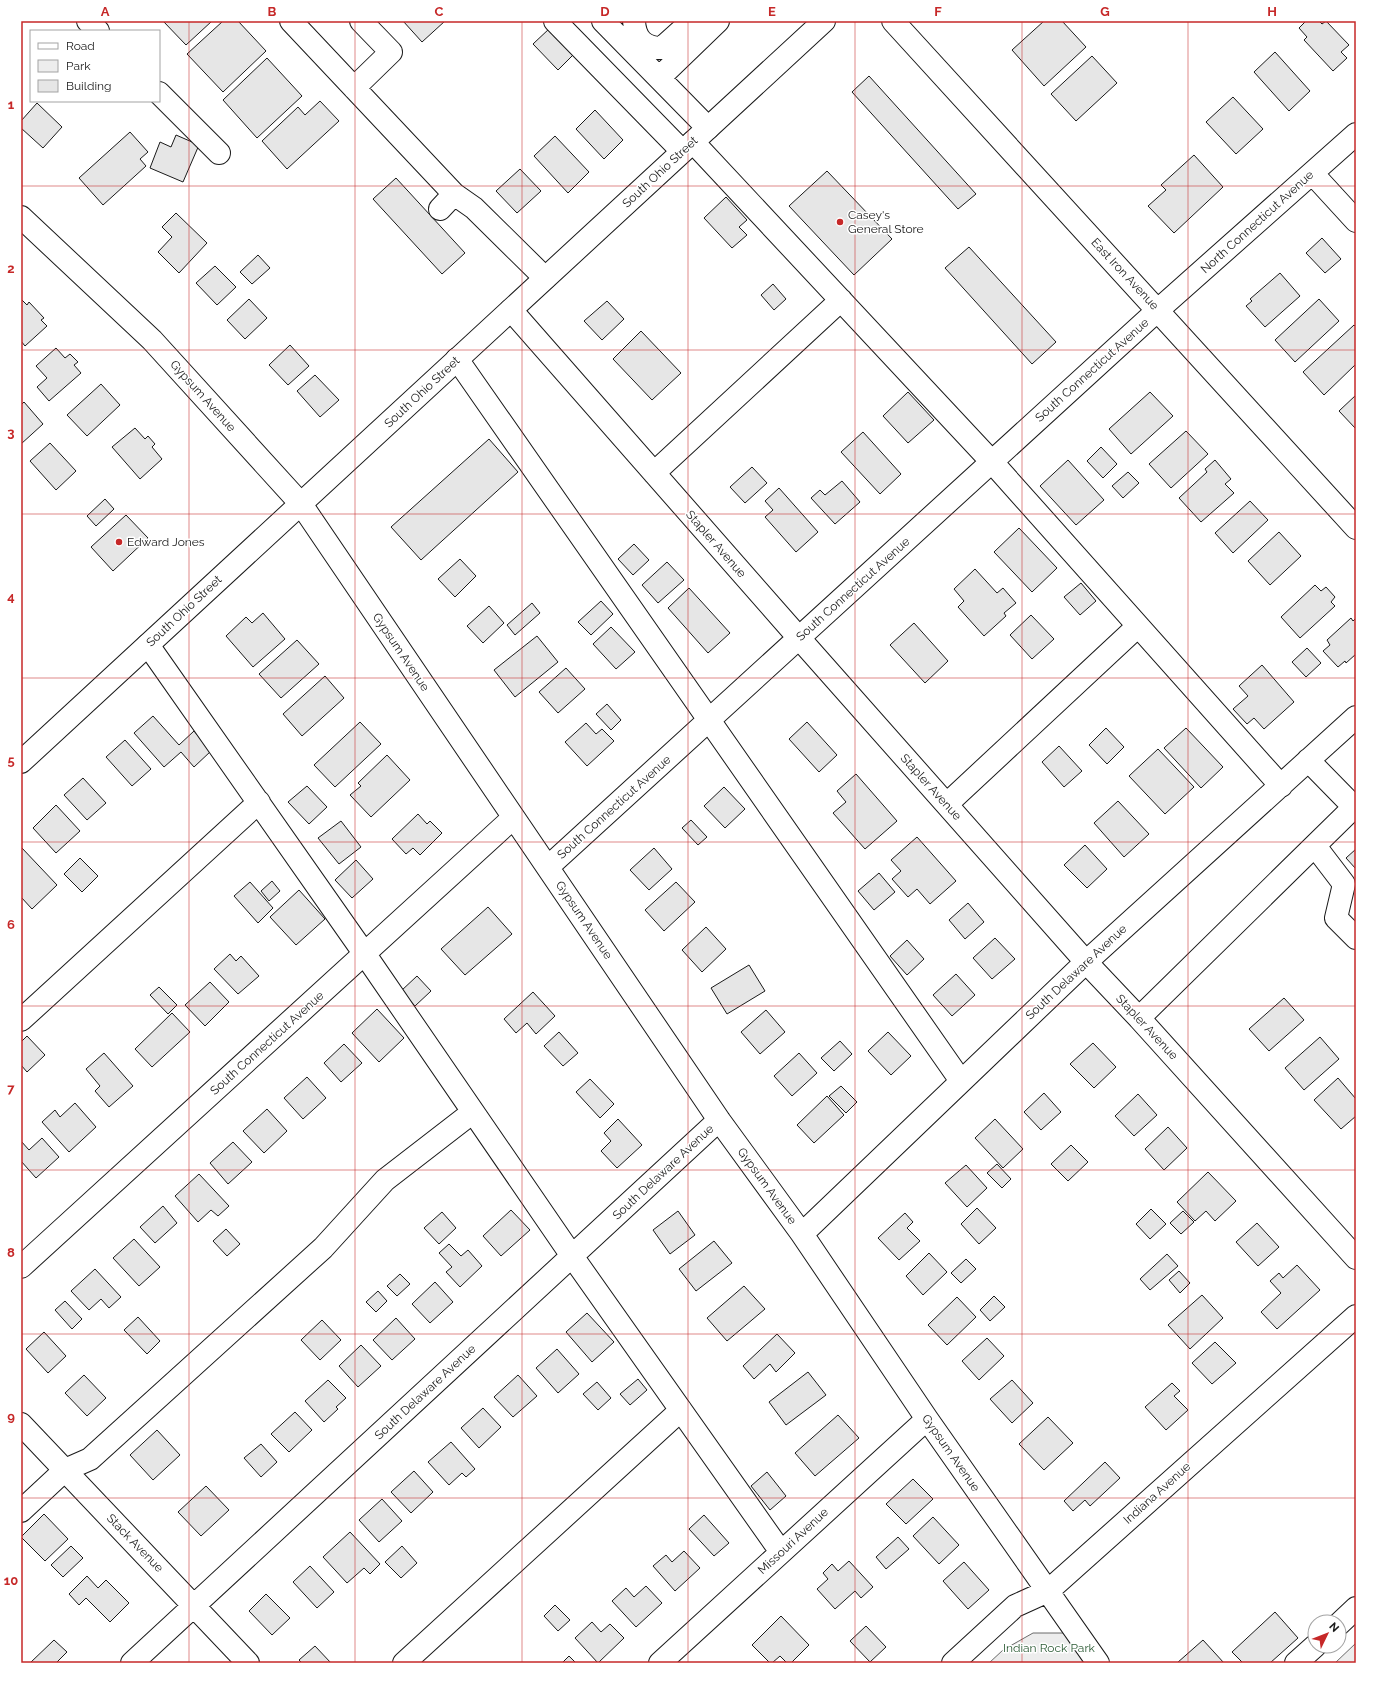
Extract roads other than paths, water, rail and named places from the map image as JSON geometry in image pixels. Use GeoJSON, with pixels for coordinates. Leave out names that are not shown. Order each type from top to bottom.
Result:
{"type":"FeatureCollection","features":[{"type":"Feature","properties":{"kind":"street"},"geometry":{"type":"LineString","coordinates":[[88,21],[97,30]]}},
{"type":"Feature","properties":{"kind":"street"},"geometry":{"type":"LineString","coordinates":[[292,21],[354,88],[447,202],[474,208],[546,278]]}},
{"type":"Feature","properties":{"kind":"street"},"geometry":{"type":"LineString","coordinates":[[354,88],[391,52],[361,21]]}},
{"type":"Feature","properties":{"kind":"street"},"geometry":{"type":"LineString","coordinates":[[555,21],[694,140],[992,462],[1281,786]]}},
{"type":"Feature","properties":{"kind":"street"},"geometry":{"type":"LineString","coordinates":[[602,21],[659,78],[694,140]]}},
{"type":"Feature","properties":{"kind":"street"},"geometry":{"type":"LineString","coordinates":[[634,21],[634,32],[643,43],[652,48],[662,48],[692,21]]}},
{"type":"Feature","properties":{"kind":"street"},"geometry":{"type":"LineString","coordinates":[[659,78],[718,21]]}},
{"type":"Feature","properties":{"kind":"street","name":"South Ohio Street"},"geometry":{"type":"LineString","coordinates":[[21,762],[824,21]]}},
{"type":"Feature","properties":{"kind":"street","name":"East Iron Avenue"},"geometry":{"type":"LineString","coordinates":[[893,21],[1356,528]]}},
{"type":"Feature","properties":{"kind":"street"},"geometry":{"type":"LineString","coordinates":[[160,94],[219,153]]}},
{"type":"Feature","properties":{"kind":"street","name":"North Connecticut Avenue"},"geometry":{"type":"LineString","coordinates":[[1158,310],[1356,134]]}},
{"type":"Feature","properties":{"kind":"street"},"geometry":{"type":"LineString","coordinates":[[1312,173],[1356,221]]}},
{"type":"Feature","properties":{"kind":"street","name":"Gypsum Avenue"},"geometry":{"type":"LineString","coordinates":[[21,217],[152,340],[301,504],[719,1120],[802,1234],[927,1419],[1098,1663]]}},
{"type":"Feature","properties":{"kind":"street"},"geometry":{"type":"LineString","coordinates":[[654,473],[841,300]]}},
{"type":"Feature","properties":{"kind":"street","name":"Stapler Avenue"},"geometry":{"type":"LineString","coordinates":[[511,310],[1086,962],[1140,1018],[1356,1258]]}},
{"type":"Feature","properties":{"kind":"street","name":"South Connecticut Avenue"},"geometry":{"type":"LineString","coordinates":[[548,867],[1158,310]]}},
{"type":"Feature","properties":{"kind":"street"},"geometry":{"type":"LineString","coordinates":[[457,359],[961,1081]]}},
{"type":"Feature","properties":{"kind":"street"},"geometry":{"type":"LineString","coordinates":[[946,804],[1138,626]]}},
{"type":"Feature","properties":{"kind":"street"},"geometry":{"type":"LineString","coordinates":[[148,645],[364,953],[572,1256],[781,1552]]}},
{"type":"Feature","properties":{"kind":"street","name":"South Delaware Avenue"},"geometry":{"type":"LineString","coordinates":[[802,1234],[1086,962],[1356,717]]}},
{"type":"Feature","properties":{"kind":"street"},"geometry":{"type":"LineString","coordinates":[[1140,1018],[1355,806],[1308,760]]}},
{"type":"Feature","properties":{"kind":"street"},"geometry":{"type":"LineString","coordinates":[[21,1020],[259,802]]}},
{"type":"Feature","properties":{"kind":"street","name":"South Connecticut Avenue"},"geometry":{"type":"LineString","coordinates":[[21,1267],[513,818]]}},
{"type":"Feature","properties":{"kind":"street"},"geometry":{"type":"LineString","coordinates":[[1315,846],[1344,884],[1336,918],[1356,938]]}},
{"type":"Feature","properties":{"kind":"street"},"geometry":{"type":"LineString","coordinates":[[21,1511],[65,1470],[90,1458],[323,1248],[385,1180],[473,1112]]}},
{"type":"Feature","properties":{"kind":"street","name":"South Delaware Avenue"},"geometry":{"type":"LineString","coordinates":[[132,1663],[719,1120]]}},
{"type":"Feature","properties":{"kind":"street","name":"Indiana Avenue"},"geometry":{"type":"LineString","coordinates":[[953,1663],[1016,1606],[1048,1591],[1356,1316]]}},
{"type":"Feature","properties":{"kind":"street"},"geometry":{"type":"LineString","coordinates":[[404,1663],[681,1410]]}},
{"type":"Feature","properties":{"kind":"street","name":"Missouri Avenue"},"geometry":{"type":"LineString","coordinates":[[660,1663],[927,1419]]}},
{"type":"Feature","properties":{"kind":"street","name":"Stack Avenue"},"geometry":{"type":"LineString","coordinates":[[21,1424],[248,1663]]}},
{"type":"Feature","properties":{"kind":"street"},"geometry":{"type":"LineString","coordinates":[[1347,1616],[1356,1608]]}},
{"type":"Feature","properties":{"kind":"street"},"geometry":{"type":"LineString","coordinates":[[1296,1663],[1307,1653]]}},
{"type":"Feature","properties":{"kind":"place","name":"Casey's General Store"},"geometry":{"type":"Point","coordinates":[840,222]}},
{"type":"Feature","properties":{"kind":"place","name":"Edward Jones"},"geometry":{"type":"Point","coordinates":[119,542]}},
{"type":"Feature","properties":{"kind":"park label","name":"Indian Rock Park"},"geometry":{"type":"Point","coordinates":[1049,1648]}}]}
